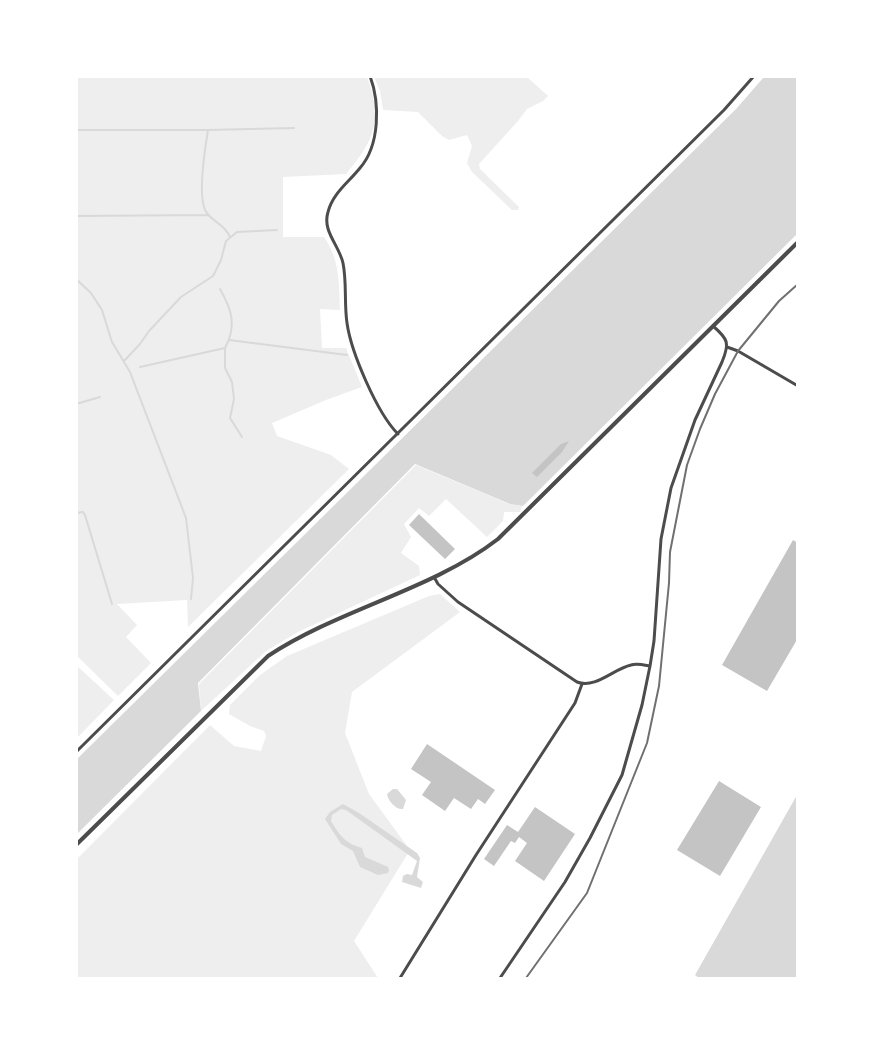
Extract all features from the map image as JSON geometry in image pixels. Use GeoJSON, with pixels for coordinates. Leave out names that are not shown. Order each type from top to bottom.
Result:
{"type":"FeatureCollection","features":[{"type":"Feature","properties":{"kind":"street"},"geometry":{"type":"LineString","coordinates":[[370,76],[375,93],[377,117],[372,146],[365,162],[342,186],[332,201],[327,223],[330,236],[343,263],[347,324],[354,349],[382,415],[398,434]]}},
{"type":"Feature","properties":{"kind":"street"},"geometry":{"type":"LineString","coordinates":[[76,752],[724,110],[754,76]]}},
{"type":"Feature","properties":{"kind":"street"},"geometry":{"type":"LineString","coordinates":[[76,845],[268,656],[315,630],[434,577],[471,558],[498,539],[798,242]]}},
{"type":"Feature","properties":{"kind":"street"},"geometry":{"type":"LineString","coordinates":[[500,978],[565,882],[622,775],[642,705],[650,666],[654,641],[661,539],[671,488],[691,430],[727,347],[725,337],[713,326]]}},
{"type":"Feature","properties":{"kind":"street"},"geometry":{"type":"LineString","coordinates":[[727,347],[798,386]]}},
{"type":"Feature","properties":{"kind":"street"},"geometry":{"type":"LineString","coordinates":[[434,577],[438,584],[458,602],[582,684],[595,682],[633,664],[650,666]]}},
{"type":"Feature","properties":{"kind":"street"},"geometry":{"type":"LineString","coordinates":[[400,978],[476,855],[575,704],[582,684]]}},
{"type":"Feature","properties":{"kind":"shaded area"},"geometry":{"type":"Polygon","coordinates":[[[76,77],[367,77],[375,105],[370,139],[346,174],[283,177],[283,237],[324,237],[336,263],[340,310],[320,309],[322,348],[346,348],[362,387],[272,423],[277,436],[331,455],[349,469],[188,627],[187,600],[117,604],[137,625],[126,637],[151,663],[118,696],[77,656],[76,77]]]}},
{"type":"Feature","properties":{"kind":"shaded area"},"geometry":{"type":"Polygon","coordinates":[[[374,77],[527,77],[548,96],[527,109],[479,164],[480,169],[519,207],[518,210],[512,210],[472,172],[467,163],[472,146],[467,135],[449,140],[418,112],[383,110],[380,91],[374,77]]]}},
{"type":"Feature","properties":{"kind":"shaded area"},"geometry":{"type":"Polygon","coordinates":[[[764,77],[797,77],[797,234],[523,506],[510,504],[415,464],[198,683],[201,711],[77,834],[77,759],[736,109],[764,77]]]}},
{"type":"Feature","properties":{"kind":"shaded area"},"geometry":{"type":"Polygon","coordinates":[[[416,465],[509,504],[522,506],[520,512],[504,512],[503,521],[487,537],[446,499],[429,516],[419,508],[404,524],[411,537],[401,553],[419,566],[420,575],[298,632],[266,651],[201,711],[199,684],[416,465]]]}},
{"type":"Feature","properties":{"kind":"shaded area"},"geometry":{"type":"Polygon","coordinates":[[[440,594],[460,612],[352,692],[345,733],[369,794],[410,850],[354,941],[378,978],[77,978],[77,859],[210,725],[234,746],[261,751],[266,736],[264,731],[229,714],[230,705],[260,675],[287,656],[429,596],[440,594]]]}},
{"type":"Feature","properties":{"kind":"shaded area"},"geometry":{"type":"Polygon","coordinates":[[[76,665],[114,700],[77,738],[76,738],[76,665]]]}},
{"type":"Feature","properties":{"kind":"shaded area"},"geometry":{"type":"Polygon","coordinates":[[[397,789],[406,800],[403,809],[395,807],[389,799],[387,794],[397,789]]]}},
{"type":"Feature","properties":{"kind":"shaded area"},"geometry":{"type":"Polygon","coordinates":[[[797,795],[797,978],[699,978],[695,975],[797,795]]]}},
{"type":"Feature","properties":{"kind":"shaded area"},"geometry":{"type":"Polygon","coordinates":[[[343,804],[417,853],[420,858],[417,877],[423,882],[421,888],[402,882],[403,876],[412,875],[417,861],[346,810],[341,809],[332,815],[331,821],[340,835],[351,844],[362,848],[365,857],[388,867],[389,870],[388,873],[378,875],[360,867],[353,851],[341,844],[325,819],[330,812],[343,804]]]}},
{"type":"Feature","properties":{"kind":"building"},"geometry":{"type":"Polygon","coordinates":[[[569,441],[562,452],[537,477],[532,473],[561,444],[569,441]]]}},
{"type":"Feature","properties":{"kind":"building"},"geometry":{"type":"Polygon","coordinates":[[[419,514],[455,549],[445,559],[409,525],[419,514]]]}},
{"type":"Feature","properties":{"kind":"building"},"geometry":{"type":"Polygon","coordinates":[[[793,540],[798,543],[798,638],[767,691],[722,665],[793,540]]]}},
{"type":"Feature","properties":{"kind":"building"},"geometry":{"type":"Polygon","coordinates":[[[427,744],[495,790],[485,804],[478,799],[471,809],[454,798],[445,811],[422,795],[431,782],[411,769],[427,744]]]}},
{"type":"Feature","properties":{"kind":"building"},"geometry":{"type":"Polygon","coordinates":[[[719,781],[761,807],[720,876],[677,850],[719,781]]]}},
{"type":"Feature","properties":{"kind":"building"},"geometry":{"type":"Polygon","coordinates":[[[535,807],[575,834],[544,881],[515,861],[527,843],[519,837],[515,843],[511,841],[494,866],[484,859],[507,825],[518,832],[535,807]]]}},
{"type":"Feature","properties":{"kind":"waterway"},"geometry":{"type":"LineString","coordinates":[[230,237],[208,214],[203,203],[203,171],[208,130],[294,128]]}},
{"type":"Feature","properties":{"kind":"waterway"},"geometry":{"type":"LineString","coordinates":[[76,130],[208,130]]}},
{"type":"Feature","properties":{"kind":"waterway"},"geometry":{"type":"LineString","coordinates":[[76,216],[209,215]]}},
{"type":"Feature","properties":{"kind":"waterway"},"geometry":{"type":"LineString","coordinates":[[124,361],[181,297],[213,276],[221,260],[226,241],[237,232],[277,230]]}},
{"type":"Feature","properties":{"kind":"waterway"},"geometry":{"type":"LineString","coordinates":[[76,279],[91,293],[102,310],[112,342],[130,372],[186,518],[193,578],[191,599]]}},
{"type":"Feature","properties":{"kind":"waterway"},"geometry":{"type":"LineString","coordinates":[[140,367],[225,348],[231,332],[232,318],[220,289]]}},
{"type":"Feature","properties":{"kind":"waterway"},"geometry":{"type":"LineString","coordinates":[[229,340],[347,355]]}},
{"type":"Feature","properties":{"kind":"waterway"},"geometry":{"type":"LineString","coordinates":[[225,348],[225,368],[232,382],[234,399],[230,418],[242,437]]}},
{"type":"Feature","properties":{"kind":"waterway"},"geometry":{"type":"LineString","coordinates":[[76,404],[100,397]]}},
{"type":"Feature","properties":{"kind":"waterway"},"geometry":{"type":"LineString","coordinates":[[76,513],[83,512],[85,515],[112,604]]}},
{"type":"Feature","properties":{"kind":"railway"},"geometry":{"type":"LineString","coordinates":[[526,978],[587,893],[647,743],[659,686],[670,552],[687,465],[700,429],[715,394],[738,351],[779,301],[798,284]]}}]}
